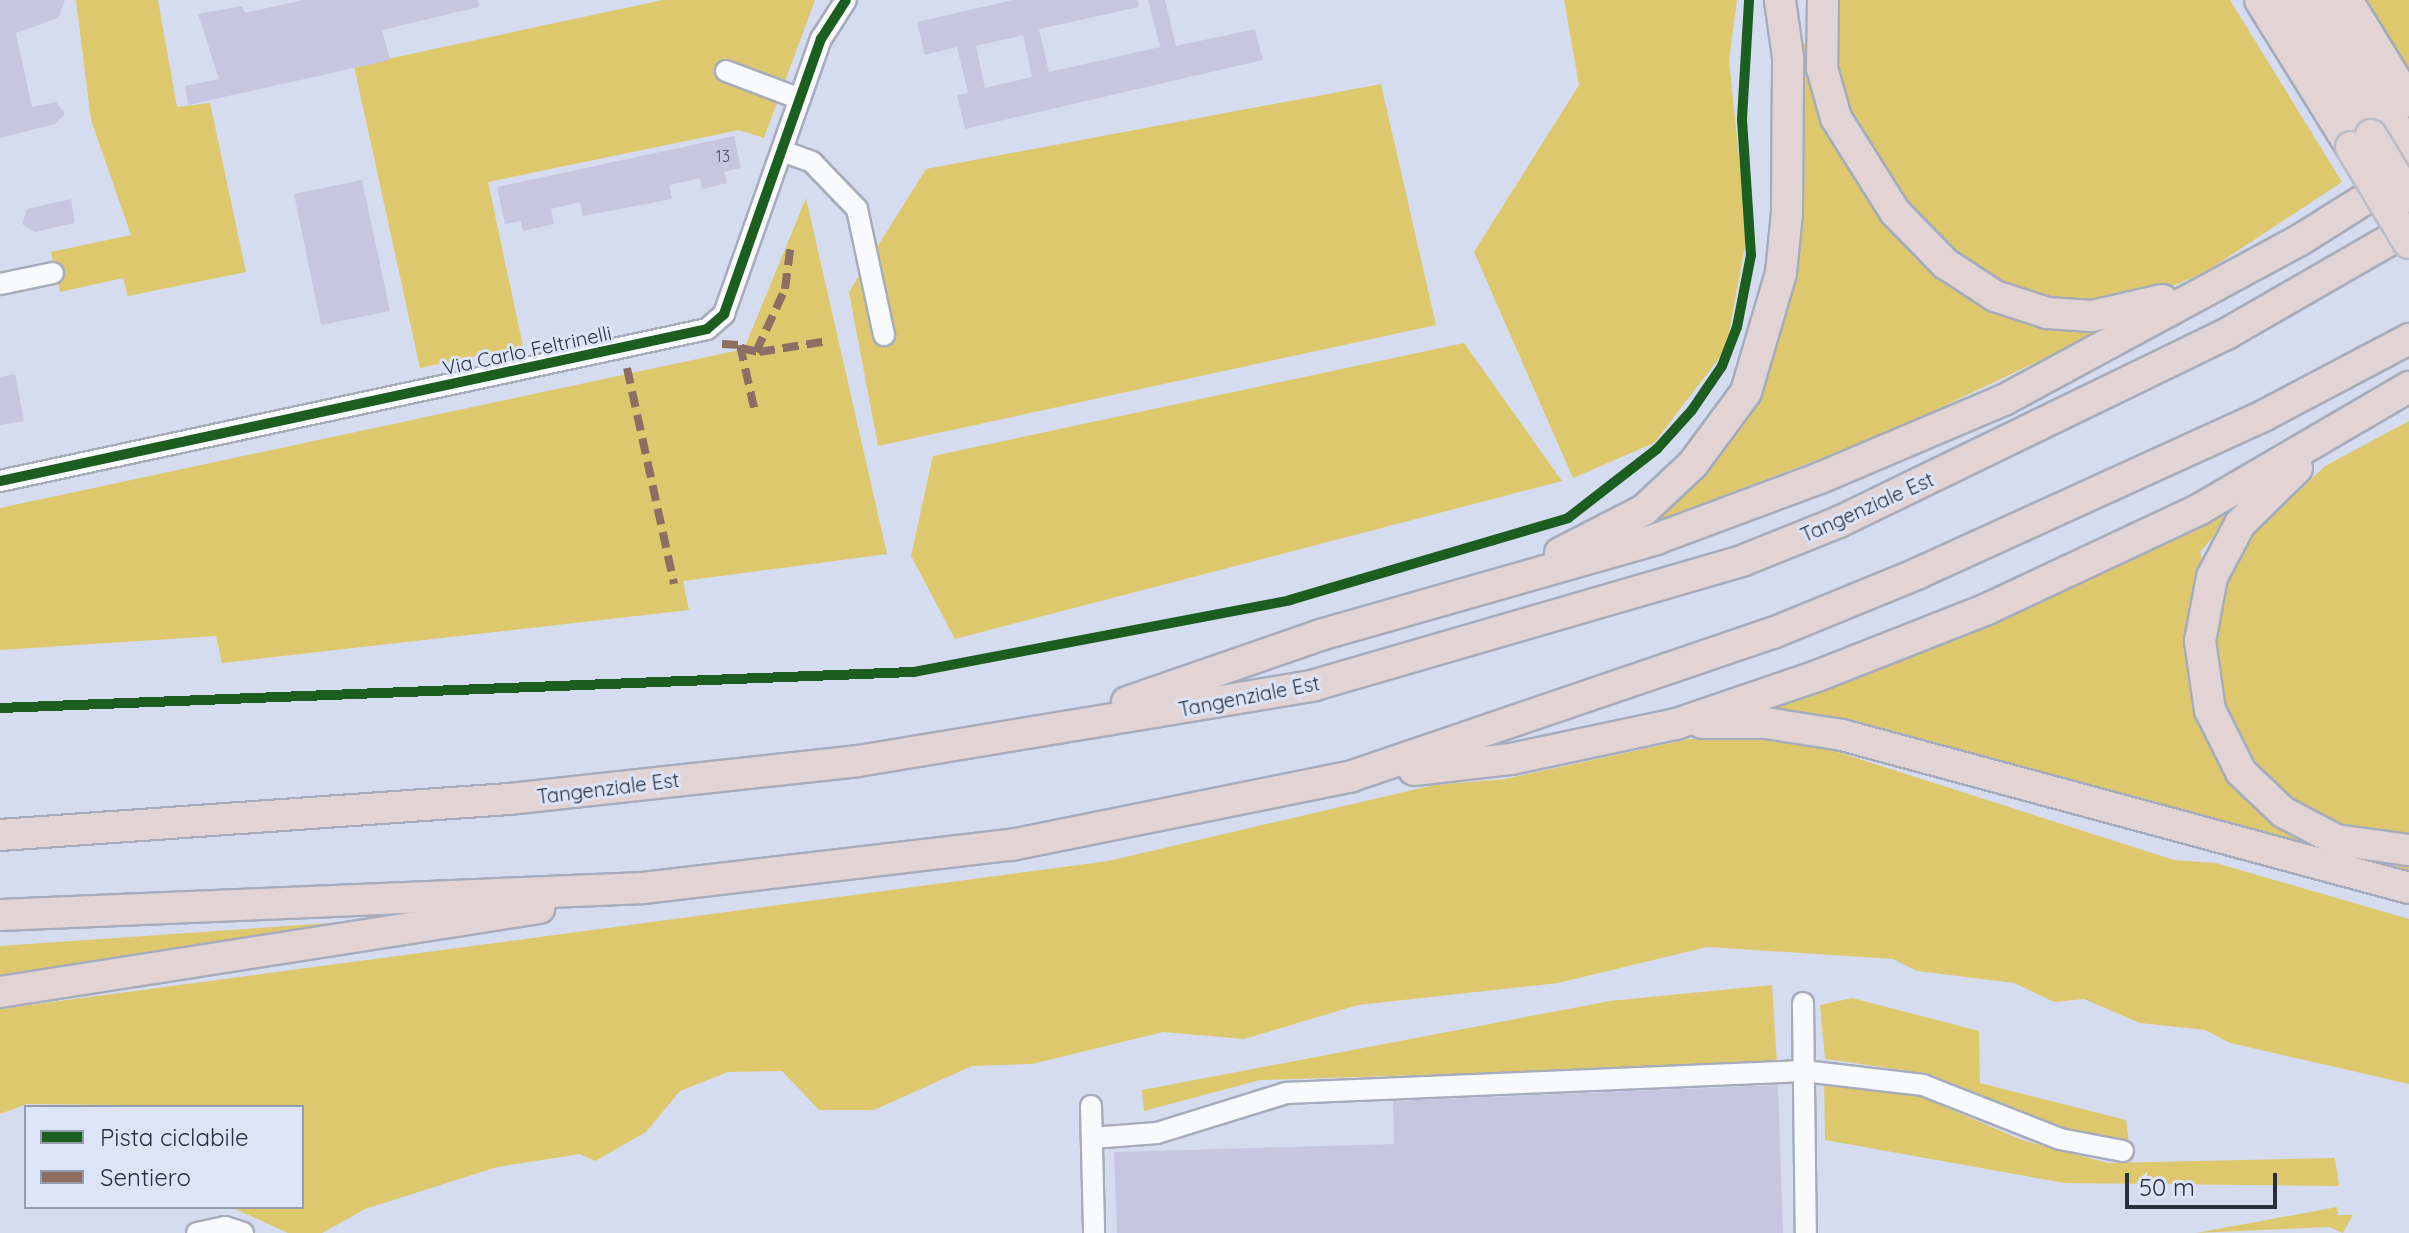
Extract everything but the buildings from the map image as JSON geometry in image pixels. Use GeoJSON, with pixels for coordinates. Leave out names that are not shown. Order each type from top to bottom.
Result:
{"type":"FeatureCollection","features":[{"type":"Feature","properties":{"kind":"highway"},"geometry":{"type":"LineString","coordinates":[[1780,0],[1788,57]]}},
{"type":"Feature","properties":{"kind":"highway"},"geometry":{"type":"LineString","coordinates":[[1487,590],[1644,510],[1693,464],[1746,392],[1781,273],[1788,57],[1793,0]]}},
{"type":"Feature","properties":{"kind":"highway"},"geometry":{"type":"LineString","coordinates":[[1823,0],[1822,68],[1848,142],[1919,240],[1995,296],[2071,316],[2119,312],[2300,240]]}},
{"type":"Feature","properties":{"kind":"highway"},"geometry":{"type":"LineString","coordinates":[[2320,0],[2381,126],[2409,197]]}},
{"type":"Feature","properties":{"kind":"highway"},"geometry":{"type":"LineString","coordinates":[[2347,0],[2409,243]]}},
{"type":"Feature","properties":{"kind":"highway"},"geometry":{"type":"LineString","coordinates":[[2270,6],[2381,126],[2409,148]]}},
{"type":"Feature","properties":{"kind":"highway"},"geometry":{"type":"LineString","coordinates":[[999,742],[1320,635],[1487,590],[1656,539],[2004,400],[2300,240],[2409,172]]}},
{"type":"Feature","properties":{"kind":"highway","name":"Tangenziale Est"},"geometry":{"type":"LineString","coordinates":[[0,835],[509,799],[999,742],[1315,685],[1744,560],[2035,430],[2409,229]]}},
{"type":"Feature","properties":{"kind":"highway"},"geometry":{"type":"LineString","coordinates":[[1352,776],[1773,633],[1919,573],[2265,415],[2409,339]]}},
{"type":"Feature","properties":{"kind":"highway"},"geometry":{"type":"LineString","coordinates":[[0,992],[398,935],[643,888],[1011,845],[1352,776],[1511,759],[1676,724],[1987,609],[2200,509],[2409,387]]}},
{"type":"Feature","properties":{"kind":"highway"},"geometry":{"type":"LineString","coordinates":[[2409,400],[2299,467],[2247,515],[2205,596],[2200,660],[2216,729],[2260,792],[2336,840],[2409,850]]}},
{"type":"Feature","properties":{"kind":"highway"},"geometry":{"type":"LineString","coordinates":[[1676,724],[1766,723],[1842,735],[2409,888]]}},
{"type":"Feature","properties":{"kind":"highway"},"geometry":{"type":"LineString","coordinates":[[2190,831],[2409,901]]}},
{"type":"Feature","properties":{"kind":"highway"},"geometry":{"type":"LineString","coordinates":[[0,915],[643,888]]}},
{"type":"Feature","properties":{"kind":"street","name":"Via Carlo Feltrinelli"},"geometry":{"type":"LineString","coordinates":[[0,481],[700,332],[724,314],[829,21],[846,0]]}},
{"type":"Feature","properties":{"kind":"street"},"geometry":{"type":"LineString","coordinates":[[726,71],[800,99]]}},
{"type":"Feature","properties":{"kind":"street"},"geometry":{"type":"LineString","coordinates":[[782,151],[812,162],[857,209],[884,335]]}},
{"type":"Feature","properties":{"kind":"street"},"geometry":{"type":"LineString","coordinates":[[0,284],[53,273]]}},
{"type":"Feature","properties":{"kind":"street"},"geometry":{"type":"LineString","coordinates":[[1803,1003],[1806,1233]]}},
{"type":"Feature","properties":{"kind":"street"},"geometry":{"type":"LineString","coordinates":[[1092,1138],[1157,1133],[1286,1093],[1804,1071],[1923,1085],[2060,1139],[2123,1151]]}},
{"type":"Feature","properties":{"kind":"street"},"geometry":{"type":"LineString","coordinates":[[1091,1106],[1094,1233]]}},
{"type":"Feature","properties":{"kind":"street"},"geometry":{"type":"LineString","coordinates":[[197,1233],[225,1227],[243,1233]]}},
{"type":"Feature","properties":{"kind":"shaded area"},"geometry":{"type":"Polygon","coordinates":[[[76,0],[158,0],[177,107],[210,103],[246,272],[128,296],[123,278],[60,292],[51,252],[131,235],[91,120],[76,0]]]}},
{"type":"Feature","properties":{"kind":"shaded area"},"geometry":{"type":"Polygon","coordinates":[[[663,0],[815,0],[764,138],[739,130],[488,182],[523,346],[420,368],[354,66],[663,0]]]}},
{"type":"Feature","properties":{"kind":"shaded area"},"geometry":{"type":"Polygon","coordinates":[[[1564,0],[1737,0],[1729,60],[1747,235],[1726,349],[1654,443],[1573,478],[1474,252],[1579,85],[1564,0]]]}},
{"type":"Feature","properties":{"kind":"shaded area"},"geometry":{"type":"Polygon","coordinates":[[[1835,0],[2230,0],[2342,182],[2207,271],[2150,296],[2090,305],[1993,285],[1887,186],[1850,107],[1834,47],[1835,0]]]}},
{"type":"Feature","properties":{"kind":"shaded area"},"geometry":{"type":"Polygon","coordinates":[[[2364,0],[2409,0],[2409,73],[2387,35],[2364,0]]]}},
{"type":"Feature","properties":{"kind":"shaded area"},"geometry":{"type":"Polygon","coordinates":[[[1800,44],[1808,44],[1930,268],[2125,320],[1883,435],[1614,537],[1752,395],[1800,44]]]}},
{"type":"Feature","properties":{"kind":"shaded area"},"geometry":{"type":"Polygon","coordinates":[[[1381,84],[1436,325],[878,446],[849,292],[926,169],[1381,84]]]}},
{"type":"Feature","properties":{"kind":"shaded area"},"geometry":{"type":"Polygon","coordinates":[[[806,198],[887,554],[683,581],[689,610],[222,663],[216,636],[0,650],[0,508],[744,349],[806,198]]]}},
{"type":"Feature","properties":{"kind":"shaded area"},"geometry":{"type":"Polygon","coordinates":[[[1464,343],[1562,481],[955,639],[911,556],[933,456],[1464,343]]]}},
{"type":"Feature","properties":{"kind":"shaded area"},"geometry":{"type":"Polygon","coordinates":[[[2409,421],[2409,835],[2360,831],[2286,800],[2238,745],[2206,651],[2230,557],[2325,466],[2409,421]]]}},
{"type":"Feature","properties":{"kind":"shaded area"},"geometry":{"type":"Polygon","coordinates":[[[2252,491],[2200,552],[2204,564],[2187,640],[2197,713],[2224,768],[2409,861],[2409,878],[1848,721],[1769,711],[1767,703],[2252,491]]]}},
{"type":"Feature","properties":{"kind":"shaded area"},"geometry":{"type":"Polygon","coordinates":[[[1689,739],[1797,739],[2174,860],[2216,863],[2409,919],[2409,1084],[2230,1043],[2205,1030],[2140,1023],[2084,999],[2054,1002],[2014,983],[1917,971],[1893,959],[1707,947],[1558,983],[1358,1005],[1244,1039],[1163,1032],[1032,1064],[972,1066],[874,1110],[819,1110],[782,1071],[728,1072],[680,1091],[646,1132],[595,1161],[580,1154],[497,1167],[365,1209],[322,1233],[288,1233],[235,1209],[304,1209],[304,1105],[27,1104],[0,1114],[0,1009],[1108,861],[1434,785],[1505,779],[1689,739]]]}},
{"type":"Feature","properties":{"kind":"shaded area"},"geometry":{"type":"Polygon","coordinates":[[[359,921],[0,979],[0,946],[359,921]]]}},
{"type":"Feature","properties":{"kind":"shaded area"},"geometry":{"type":"Polygon","coordinates":[[[1772,985],[1777,1064],[1260,1080],[1144,1111],[1142,1090],[1610,1001],[1772,985]]]}},
{"type":"Feature","properties":{"kind":"shaded area"},"geometry":{"type":"Polygon","coordinates":[[[1852,998],[1979,1031],[1980,1083],[2126,1120],[2129,1143],[2065,1130],[1917,1072],[1825,1059],[1820,1005],[1852,998]]]}},
{"type":"Feature","properties":{"kind":"shaded area"},"geometry":{"type":"Polygon","coordinates":[[[1824,1080],[1919,1096],[2022,1140],[2108,1163],[2335,1158],[2339,1186],[2064,1183],[1825,1140],[1824,1080]]]}},
{"type":"Feature","properties":{"kind":"shaded area"},"geometry":{"type":"Polygon","coordinates":[[[2337,1207],[2338,1215],[2353,1215],[2343,1233],[2329,1227],[2196,1233],[2337,1207]]]}},
{"type":"Feature","properties":{"kind":"marked path"},"geometry":{"type":"LineString","coordinates":[[756,352],[785,289],[791,243]]}},
{"type":"Feature","properties":{"kind":"marked path"},"geometry":{"type":"LineString","coordinates":[[741,348],[759,352],[828,341]]}},
{"type":"Feature","properties":{"kind":"marked path"},"geometry":{"type":"LineString","coordinates":[[722,344],[740,345],[755,412]]}},
{"type":"Feature","properties":{"kind":"marked path"},"geometry":{"type":"LineString","coordinates":[[627,368],[674,584]]}},
{"type":"Feature","properties":{"kind":"cycle path"},"geometry":{"type":"LineString","coordinates":[[0,481],[707,329],[724,314],[821,39],[846,0]]}},
{"type":"Feature","properties":{"kind":"cycle path"},"geometry":{"type":"LineString","coordinates":[[0,708],[914,672],[1290,600],[1568,518],[1657,449],[1692,410],[1722,366],[1737,327],[1751,255],[1742,119],[1749,0]]}}]}
